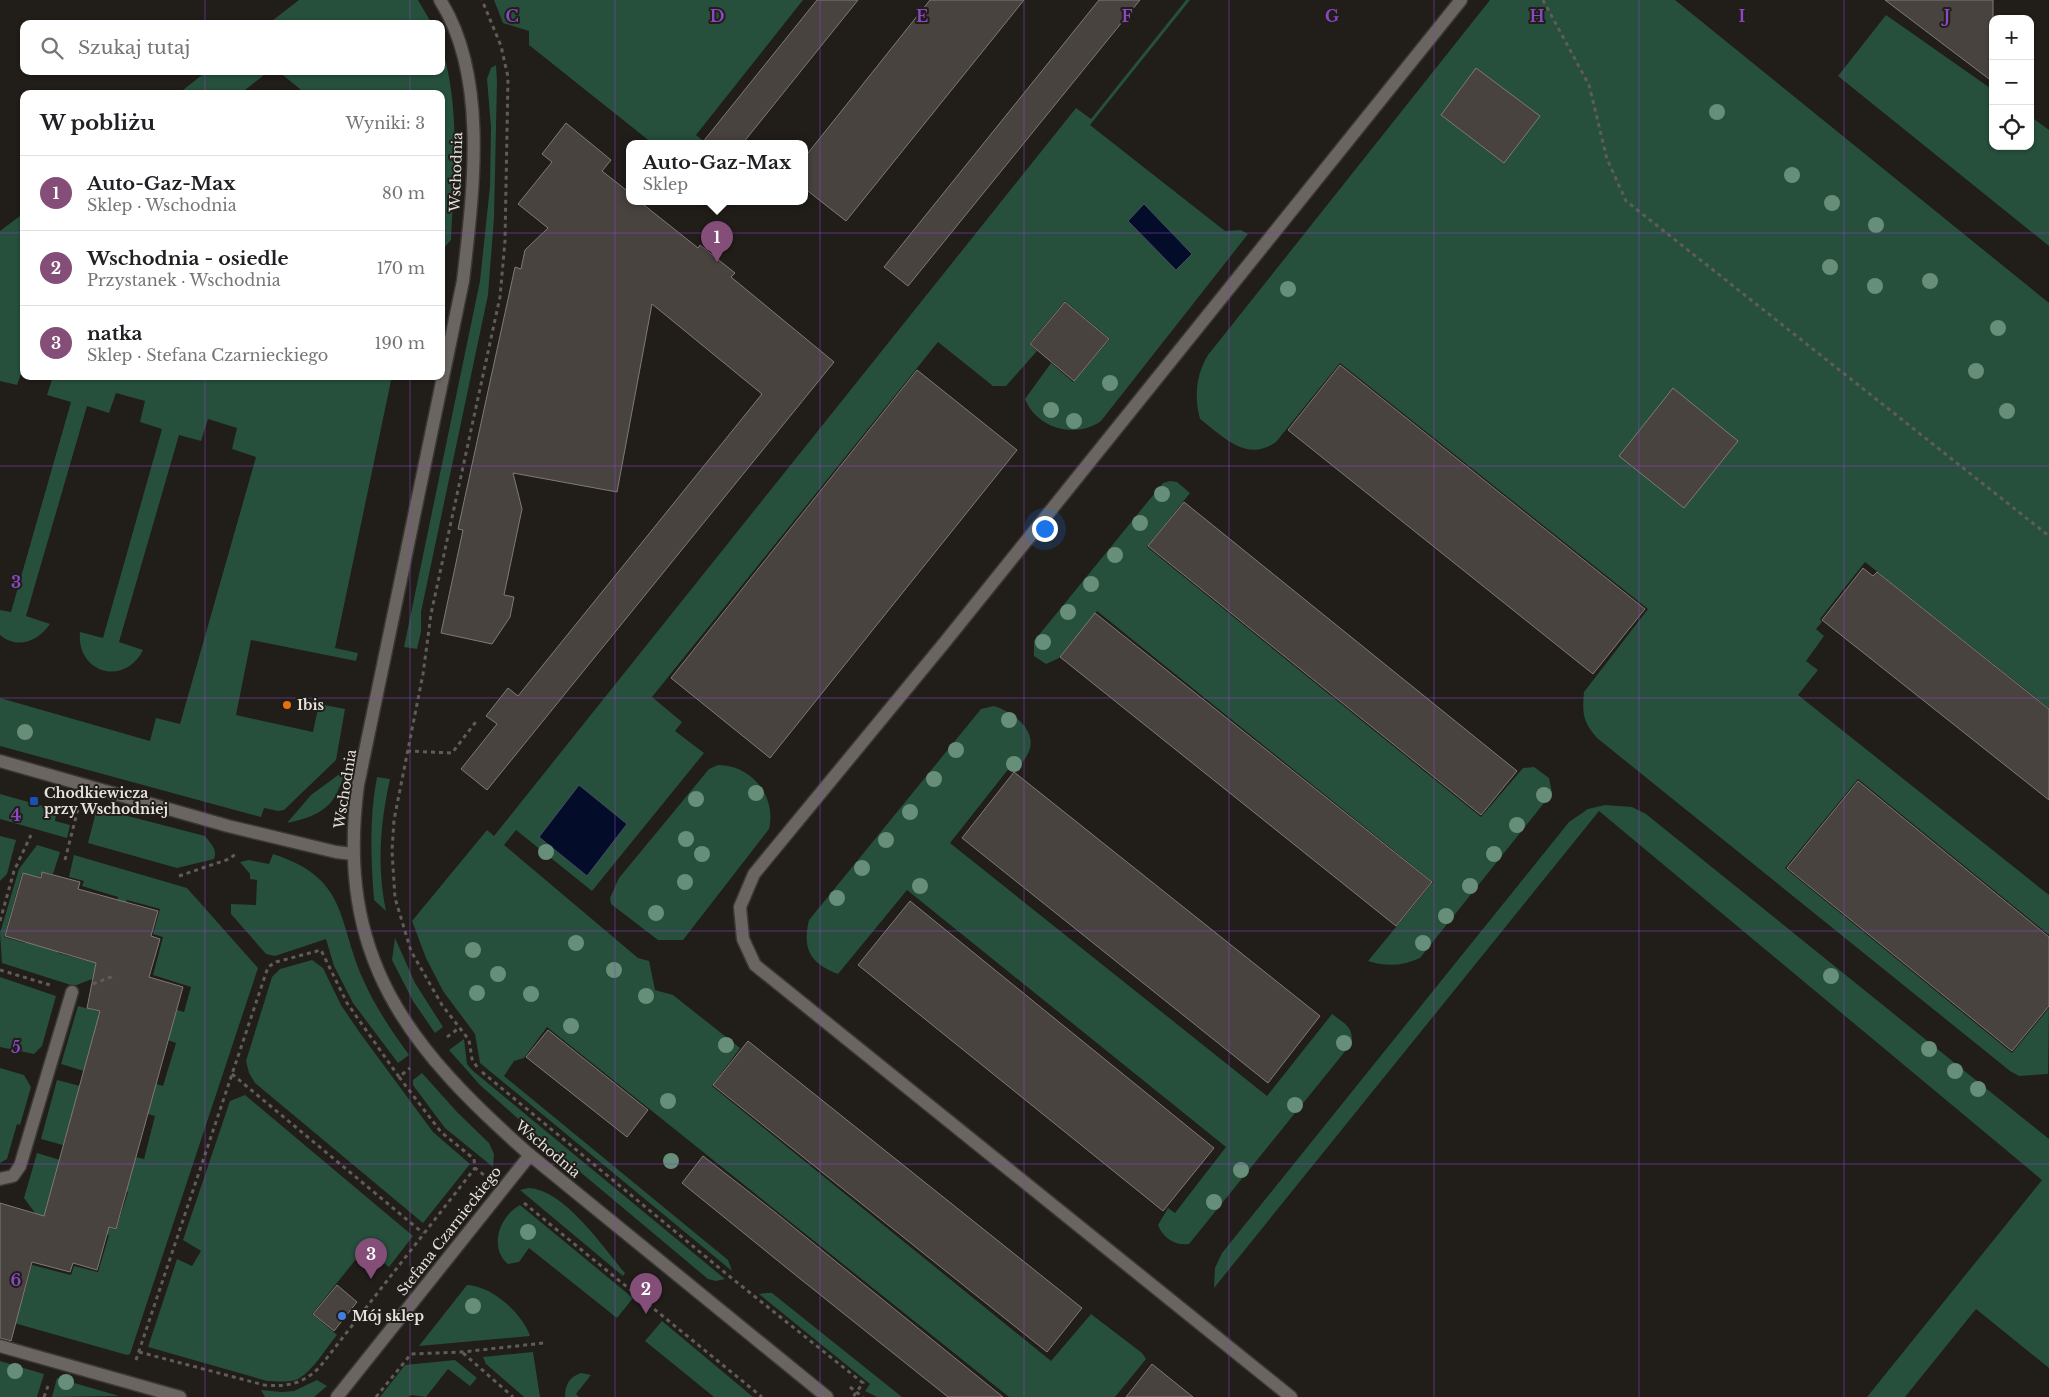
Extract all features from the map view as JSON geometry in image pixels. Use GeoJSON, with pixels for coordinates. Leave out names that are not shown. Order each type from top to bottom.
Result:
{"type":"FeatureCollection","features":[{"type":"Feature","properties":{"kind":"street","name":"Wschodnia"},"geometry":{"type":"LineString","coordinates":[[440,0],[454,27],[466,70],[470,96],[473,162],[469,232],[461,289],[445,366]]}},
{"type":"Feature","properties":{"kind":"street"},"geometry":{"type":"LineString","coordinates":[[1291,1397],[755,965],[742,939],[740,907],[754,874],[964,618],[1461,0]]}},
{"type":"Feature","properties":{"kind":"street","name":"Wschodnia"},"geometry":{"type":"LineString","coordinates":[[442,380],[358,785],[353,832],[353,854],[357,899],[364,936],[384,985],[397,1009],[454,1084],[530,1155],[827,1397]]}},
{"type":"Feature","properties":{"kind":"street"},"geometry":{"type":"LineString","coordinates":[[0,761],[228,826],[336,852],[353,854]]}},
{"type":"Feature","properties":{"kind":"street"},"geometry":{"type":"LineString","coordinates":[[0,1179],[13,1176],[20,1166],[72,992]]}},
{"type":"Feature","properties":{"kind":"street","name":"Stefana Czarnieckiego"},"geometry":{"type":"LineString","coordinates":[[337,1397],[530,1155]]}},
{"type":"Feature","properties":{"kind":"street"},"geometry":{"type":"LineString","coordinates":[[0,1346],[180,1397]]}},
{"type":"Feature","properties":{"kind":"path"},"geometry":{"type":"LineString","coordinates":[[482,0],[501,46],[508,77],[503,264],[500,297],[431,614],[423,674],[394,820],[392,851],[395,898],[411,951],[429,985],[469,1040],[472,1059],[476,1066],[722,1270],[863,1383],[852,1397]]}},
{"type":"Feature","properties":{"kind":"path"},"geometry":{"type":"LineString","coordinates":[[1543,0],[1589,85],[1607,159],[1626,201],[2049,536]]}},
{"type":"Feature","properties":{"kind":"path"},"geometry":{"type":"LineString","coordinates":[[407,751],[452,753],[478,719]]}},
{"type":"Feature","properties":{"kind":"path"},"geometry":{"type":"LineString","coordinates":[[65,860],[79,809],[74,809]]}},
{"type":"Feature","properties":{"kind":"path"},"geometry":{"type":"LineString","coordinates":[[0,921],[14,871],[31,835]]}},
{"type":"Feature","properties":{"kind":"path"},"geometry":{"type":"LineString","coordinates":[[179,876],[229,859],[240,851]]}},
{"type":"Feature","properties":{"kind":"path"},"geometry":{"type":"LineString","coordinates":[[134,1362],[268,967],[276,962],[321,950],[347,1004],[399,1077],[441,1132],[474,1159],[475,1168],[489,1180]]}},
{"type":"Feature","properties":{"kind":"path"},"geometry":{"type":"LineString","coordinates":[[442,1042],[459,1028]]}},
{"type":"Feature","properties":{"kind":"path"},"geometry":{"type":"LineString","coordinates":[[399,1077],[415,1064]]}},
{"type":"Feature","properties":{"kind":"path"},"geometry":{"type":"LineString","coordinates":[[232,1074],[423,1233]]}},
{"type":"Feature","properties":{"kind":"path"},"geometry":{"type":"LineString","coordinates":[[138,1352],[264,1385],[282,1387],[297,1384],[320,1368],[475,1168]]}},
{"type":"Feature","properties":{"kind":"path"},"geometry":{"type":"LineString","coordinates":[[516,1199],[523,1202],[762,1397]]}},
{"type":"Feature","properties":{"kind":"path"},"geometry":{"type":"LineString","coordinates":[[376,1397],[411,1354],[462,1352],[544,1343]]}},
{"type":"Feature","properties":{"kind":"path"},"geometry":{"type":"LineString","coordinates":[[462,1352],[513,1397]]}},
{"type":"Feature","properties":{"kind":"green space"},"geometry":{"type":"Polygon","coordinates":[[[299,0],[418,0],[430,20],[273,20],[299,0]]]}},
{"type":"Feature","properties":{"kind":"green space"},"geometry":{"type":"Polygon","coordinates":[[[494,0],[803,0],[696,135],[702,140],[648,140],[529,45],[529,31],[503,23],[494,0]]]}},
{"type":"Feature","properties":{"kind":"green space"},"geometry":{"type":"Polygon","coordinates":[[[1186,0],[1190,0],[1090,125],[1225,231],[1241,230],[1248,234],[1101,421],[1080,429],[1058,428],[1038,418],[1025,399],[1051,363],[1073,382],[1110,339],[1065,301],[1029,344],[1037,351],[1006,386],[993,386],[938,342],[652,697],[682,722],[675,731],[704,753],[592,891],[516,830],[504,845],[638,958],[649,961],[655,990],[673,995],[740,1048],[712,1086],[1051,1361],[1091,1314],[1142,1353],[1146,1359],[1115,1397],[1009,1397],[547,1027],[524,1058],[514,1061],[504,1076],[728,1260],[732,1271],[480,1063],[475,1034],[443,991],[426,958],[412,921],[487,830],[494,836],[1076,108],[1091,119],[1186,0]]]}},
{"type":"Feature","properties":{"kind":"green space"},"geometry":{"type":"Polygon","coordinates":[[[1490,0],[1675,0],[2049,303],[2049,708],[1865,562],[1820,619],[1822,622],[1816,629],[1824,636],[1806,661],[1818,670],[1798,695],[2049,895],[2049,935],[1858,779],[1785,868],[2012,1053],[2049,1008],[2048,1074],[2019,1076],[2010,1071],[1597,738],[1586,722],[1583,706],[1584,692],[1648,609],[1340,363],[1276,442],[1265,448],[1245,449],[1236,445],[1200,419],[1197,403],[1197,386],[1201,370],[1208,355],[1490,0]]]}},
{"type":"Feature","properties":{"kind":"green space"},"geometry":{"type":"Polygon","coordinates":[[[1886,15],[1989,87],[1989,150],[2034,150],[2034,119],[2049,130],[2049,246],[1838,76],[1886,15]]]}},
{"type":"Feature","properties":{"kind":"green space"},"geometry":{"type":"Polygon","coordinates":[[[445,61],[454,117],[455,142],[451,240],[445,247],[445,90],[301,90],[283,75],[445,75],[445,61]]]}},
{"type":"Feature","properties":{"kind":"green space"},"geometry":{"type":"Polygon","coordinates":[[[496,65],[494,218],[488,295],[421,612],[421,632],[417,649],[404,647],[480,281],[490,186],[491,127],[487,79],[491,68],[496,65]]]}},
{"type":"Feature","properties":{"kind":"green space"},"geometry":{"type":"Polygon","coordinates":[[[202,75],[264,75],[245,90],[183,90],[202,75]]]}},
{"type":"Feature","properties":{"kind":"green space"},"geometry":{"type":"Polygon","coordinates":[[[20,216],[20,377],[17,385],[0,381],[0,231],[20,216]]]}},
{"type":"Feature","properties":{"kind":"green space"},"geometry":{"type":"Polygon","coordinates":[[[52,380],[391,380],[335,648],[358,653],[356,661],[251,640],[236,715],[313,732],[319,704],[345,709],[336,760],[284,810],[278,811],[264,808],[261,817],[0,746],[0,698],[150,741],[156,718],[180,724],[256,457],[232,449],[237,428],[208,419],[201,441],[179,435],[119,642],[143,650],[135,662],[125,669],[103,670],[93,665],[86,657],[81,646],[80,632],[103,638],[162,429],[140,422],[145,401],[116,393],[109,413],[87,406],[26,616],[50,624],[40,635],[27,642],[21,643],[7,640],[0,635],[0,610],[11,612],[71,402],[47,395],[52,380]]]}},
{"type":"Feature","properties":{"kind":"green space"},"geometry":{"type":"Polygon","coordinates":[[[1177,482],[1190,493],[1147,547],[1481,817],[1523,768],[1534,767],[1549,778],[1552,793],[1420,958],[1394,965],[1368,961],[1433,882],[1097,611],[1059,658],[1046,664],[1034,656],[1034,641],[1163,483],[1177,482]]]}},
{"type":"Feature","properties":{"kind":"green space"},"geometry":{"type":"Polygon","coordinates":[[[994,706],[1007,712],[1026,728],[1030,735],[1029,751],[1015,771],[1010,767],[950,843],[1267,1096],[1332,1014],[1348,1026],[1350,1030],[1351,1044],[1189,1244],[1179,1244],[1170,1240],[1163,1234],[1158,1225],[1168,1208],[1175,1213],[1226,1147],[907,890],[838,974],[821,965],[810,954],[807,939],[809,920],[981,709],[994,706]]]}},
{"type":"Feature","properties":{"kind":"green space"},"geometry":{"type":"Polygon","coordinates":[[[718,765],[730,766],[741,770],[759,785],[769,805],[769,829],[683,940],[658,940],[611,904],[610,898],[619,878],[709,769],[718,765]]]}},
{"type":"Feature","properties":{"kind":"green space"},"geometry":{"type":"Polygon","coordinates":[[[345,770],[337,792],[326,807],[310,816],[287,823],[311,795],[345,770]]]}},
{"type":"Feature","properties":{"kind":"green space"},"geometry":{"type":"Polygon","coordinates":[[[377,777],[390,779],[381,845],[381,878],[386,911],[374,900],[372,823],[377,777]]]}},
{"type":"Feature","properties":{"kind":"green space"},"geometry":{"type":"Polygon","coordinates":[[[0,794],[57,810],[55,821],[70,825],[67,838],[0,819],[0,794]]]}},
{"type":"Feature","properties":{"kind":"green space"},"geometry":{"type":"Polygon","coordinates":[[[1605,805],[1632,807],[1646,814],[2049,1139],[2049,1368],[1976,1309],[1905,1397],[1867,1397],[2042,1180],[1599,811],[1214,1288],[1215,1268],[1222,1253],[1569,822],[1588,809],[1605,805]]]}},
{"type":"Feature","properties":{"kind":"green space"},"geometry":{"type":"Polygon","coordinates":[[[97,808],[205,836],[214,849],[214,859],[177,868],[88,843],[97,808]]]}},
{"type":"Feature","properties":{"kind":"green space"},"geometry":{"type":"Polygon","coordinates":[[[0,836],[16,840],[7,874],[0,881],[0,836]]]}},
{"type":"Feature","properties":{"kind":"green space"},"geometry":{"type":"Polygon","coordinates":[[[37,845],[60,852],[53,874],[42,872],[40,877],[22,873],[4,937],[25,943],[28,931],[61,941],[58,953],[107,966],[105,974],[74,986],[2,963],[0,933],[19,869],[37,845]]]}},
{"type":"Feature","properties":{"kind":"green space"},"geometry":{"type":"Polygon","coordinates":[[[273,854],[297,864],[315,875],[336,902],[362,977],[383,1017],[409,1055],[398,1063],[353,1003],[334,966],[326,939],[275,956],[266,954],[231,914],[231,904],[256,905],[257,880],[250,879],[250,874],[240,862],[249,860],[269,864],[273,854]]]}},
{"type":"Feature","properties":{"kind":"green space"},"geometry":{"type":"Polygon","coordinates":[[[74,855],[187,888],[258,968],[130,1354],[127,1355],[0,1319],[0,1291],[23,1297],[32,1265],[71,1275],[74,1266],[98,1272],[109,1235],[103,1233],[104,1226],[116,1230],[128,1192],[114,1187],[124,1154],[144,1159],[155,1116],[137,1111],[146,1081],[163,1086],[176,1043],[159,1037],[167,1007],[184,1012],[191,987],[153,975],[163,937],[153,934],[160,909],[127,900],[125,905],[117,903],[118,897],[82,886],[84,881],[69,877],[74,855]]]}},
{"type":"Feature","properties":{"kind":"green space"},"geometry":{"type":"Polygon","coordinates":[[[395,938],[415,983],[443,1027],[435,1033],[413,1001],[392,960],[395,938]]]}},
{"type":"Feature","properties":{"kind":"green space"},"geometry":{"type":"Polygon","coordinates":[[[312,960],[323,968],[341,1005],[433,1132],[470,1164],[423,1223],[255,1083],[249,1073],[246,1061],[272,977],[280,969],[312,960]]]}},
{"type":"Feature","properties":{"kind":"green space"},"geometry":{"type":"Polygon","coordinates":[[[0,977],[56,996],[42,1046],[34,1054],[0,1047],[0,977]]]}},
{"type":"Feature","properties":{"kind":"green space"},"geometry":{"type":"Polygon","coordinates":[[[78,1006],[101,1012],[84,1071],[61,1064],[78,1006]]]}},
{"type":"Feature","properties":{"kind":"green space"},"geometry":{"type":"Polygon","coordinates":[[[464,1039],[467,1064],[472,1070],[725,1279],[716,1281],[708,1279],[542,1140],[480,1085],[449,1050],[464,1039]]]}},
{"type":"Feature","properties":{"kind":"green space"},"geometry":{"type":"Polygon","coordinates":[[[0,1068],[24,1075],[31,1087],[20,1125],[17,1124],[7,1159],[0,1163],[0,1068]]]}},
{"type":"Feature","properties":{"kind":"green space"},"geometry":{"type":"Polygon","coordinates":[[[422,1073],[457,1112],[489,1143],[494,1154],[493,1167],[445,1128],[413,1085],[413,1080],[422,1073]]]}},
{"type":"Feature","properties":{"kind":"green space"},"geometry":{"type":"Polygon","coordinates":[[[57,1080],[80,1086],[63,1145],[41,1139],[57,1080]]]}},
{"type":"Feature","properties":{"kind":"green space"},"geometry":{"type":"Polygon","coordinates":[[[245,1095],[413,1236],[389,1267],[365,1248],[312,1314],[337,1335],[309,1371],[298,1379],[291,1381],[267,1381],[148,1347],[177,1259],[192,1266],[201,1251],[183,1240],[230,1101],[245,1095]]]}},
{"type":"Feature","properties":{"kind":"green space"},"geometry":{"type":"Polygon","coordinates":[[[37,1153],[60,1160],[56,1172],[62,1174],[44,1219],[38,1217],[24,1198],[37,1153]]]}},
{"type":"Feature","properties":{"kind":"green space"},"geometry":{"type":"Polygon","coordinates":[[[528,1188],[542,1191],[569,1208],[606,1249],[625,1273],[623,1276],[520,1190],[528,1188]]]}},
{"type":"Feature","properties":{"kind":"green space"},"geometry":{"type":"Polygon","coordinates":[[[520,1205],[633,1298],[617,1318],[529,1248],[519,1262],[508,1264],[502,1257],[499,1249],[499,1232],[507,1216],[520,1205]]]}},
{"type":"Feature","properties":{"kind":"green space"},"geometry":{"type":"Polygon","coordinates":[[[467,1285],[486,1290],[505,1302],[520,1318],[530,1336],[419,1346],[467,1285]]]}},
{"type":"Feature","properties":{"kind":"green space"},"geometry":{"type":"Polygon","coordinates":[[[772,1293],[902,1397],[877,1397],[865,1391],[870,1384],[759,1294],[772,1293]]]}},
{"type":"Feature","properties":{"kind":"green space"},"geometry":{"type":"Polygon","coordinates":[[[662,1321],[753,1397],[714,1397],[645,1341],[662,1321]]]}},
{"type":"Feature","properties":{"kind":"green space"},"geometry":{"type":"Polygon","coordinates":[[[533,1352],[540,1397],[524,1397],[486,1364],[483,1357],[533,1352]]]}},
{"type":"Feature","properties":{"kind":"green space"},"geometry":{"type":"Polygon","coordinates":[[[455,1360],[477,1378],[470,1386],[448,1369],[426,1397],[411,1395],[408,1397],[380,1397],[405,1365],[455,1360]]]}},
{"type":"Feature","properties":{"kind":"green space"},"geometry":{"type":"Polygon","coordinates":[[[0,1361],[44,1374],[37,1397],[0,1397],[0,1361]]]}},
{"type":"Feature","properties":{"kind":"green space"},"geometry":{"type":"Polygon","coordinates":[[[581,1373],[591,1375],[576,1394],[579,1397],[565,1397],[568,1382],[581,1373]]]}},
{"type":"Feature","properties":{"kind":"green space"},"geometry":{"type":"Polygon","coordinates":[[[57,1378],[119,1396],[52,1397],[57,1378]]]}},
{"type":"Feature","properties":{"kind":"green space"},"geometry":{"type":"Polygon","coordinates":[[[317,1380],[327,1386],[314,1397],[265,1397],[261,1390],[294,1391],[317,1380]]]}},
{"type":"Feature","properties":{"kind":"water"},"geometry":{"type":"Polygon","coordinates":[[[1144,204],[1192,254],[1176,270],[1128,221],[1144,204]]]}},
{"type":"Feature","properties":{"kind":"water"},"geometry":{"type":"Polygon","coordinates":[[[579,785],[627,824],[587,876],[539,837],[579,785]]]}},
{"type":"Feature","properties":{"kind":"building"},"geometry":{"type":"Polygon","coordinates":[[[817,0],[858,0],[745,140],[704,140],[817,0]]]}},
{"type":"Feature","properties":{"kind":"building"},"geometry":{"type":"Polygon","coordinates":[[[930,0],[1024,0],[846,221],[808,191],[808,153],[930,0]]]}},
{"type":"Feature","properties":{"kind":"building"},"geometry":{"type":"Polygon","coordinates":[[[1099,0],[1140,0],[908,286],[884,267],[1099,0]]]}},
{"type":"Feature","properties":{"kind":"building"},"geometry":{"type":"Polygon","coordinates":[[[1885,0],[1993,0],[1993,15],[1989,15],[1989,79],[1885,0]]]}},
{"type":"Feature","properties":{"kind":"building"},"geometry":{"type":"Polygon","coordinates":[[[1476,68],[1540,116],[1504,163],[1441,115],[1476,68]]]}},
{"type":"Feature","properties":{"kind":"building"},"geometry":{"type":"Polygon","coordinates":[[[566,123],[611,160],[602,171],[626,190],[626,205],[644,205],[698,248],[700,245],[735,273],[731,277],[834,362],[487,790],[461,769],[497,724],[486,716],[508,688],[518,696],[762,394],[652,304],[617,492],[513,473],[522,509],[504,595],[514,597],[510,617],[492,644],[441,633],[463,530],[458,529],[515,267],[521,269],[525,250],[548,228],[518,204],[552,162],[542,154],[566,123]]]}},
{"type":"Feature","properties":{"kind":"building"},"geometry":{"type":"Polygon","coordinates":[[[1065,302],[1109,339],[1074,381],[1030,344],[1065,302]]]}},
{"type":"Feature","properties":{"kind":"building"},"geometry":{"type":"Polygon","coordinates":[[[1340,365],[1645,609],[1593,674],[1288,430],[1340,365]]]}},
{"type":"Feature","properties":{"kind":"building"},"geometry":{"type":"Polygon","coordinates":[[[917,370],[1017,450],[770,758],[671,678],[917,370]]]}},
{"type":"Feature","properties":{"kind":"building"},"geometry":{"type":"Polygon","coordinates":[[[1673,388],[1738,441],[1684,508],[1619,456],[1673,388]]]}},
{"type":"Feature","properties":{"kind":"building"},"geometry":{"type":"Polygon","coordinates":[[[1184,502],[1517,771],[1481,815],[1148,546],[1184,502]]]}},
{"type":"Feature","properties":{"kind":"building"},"geometry":{"type":"Polygon","coordinates":[[[1863,568],[1873,576],[1877,572],[2049,709],[2049,800],[1822,620],[1863,568]]]}},
{"type":"Feature","properties":{"kind":"building"},"geometry":{"type":"Polygon","coordinates":[[[1095,613],[1432,882],[1396,926],[1060,657],[1095,613]]]}},
{"type":"Feature","properties":{"kind":"building"},"geometry":{"type":"Polygon","coordinates":[[[1014,772],[1320,1016],[1268,1083],[962,838],[1014,772]]]}},
{"type":"Feature","properties":{"kind":"building"},"geometry":{"type":"Polygon","coordinates":[[[1858,781],[2049,937],[2049,1006],[2012,1051],[1787,868],[1858,781]]]}},
{"type":"Feature","properties":{"kind":"building"},"geometry":{"type":"Polygon","coordinates":[[[42,872],[80,882],[78,889],[158,911],[151,936],[160,939],[149,977],[183,987],[116,1229],[109,1227],[97,1270],[73,1263],[70,1272],[32,1262],[11,1341],[0,1338],[0,1203],[44,1216],[100,1011],[87,1008],[96,963],[5,936],[23,873],[41,878],[42,872]]]}},
{"type":"Feature","properties":{"kind":"building"},"geometry":{"type":"Polygon","coordinates":[[[910,901],[1214,1148],[1163,1211],[858,965],[910,901]]]}},
{"type":"Feature","properties":{"kind":"building"},"geometry":{"type":"Polygon","coordinates":[[[548,1030],[648,1110],[627,1137],[526,1057],[548,1030]]]}},
{"type":"Feature","properties":{"kind":"building"},"geometry":{"type":"Polygon","coordinates":[[[748,1041],[1082,1308],[1047,1352],[713,1085],[748,1041]]]}},
{"type":"Feature","properties":{"kind":"building"},"geometry":{"type":"Polygon","coordinates":[[[703,1156],[1003,1397],[948,1397],[788,1269],[682,1183],[703,1156]]]}},
{"type":"Feature","properties":{"kind":"building"},"geometry":{"type":"Polygon","coordinates":[[[337,1285],[357,1302],[334,1331],[313,1314],[337,1285]]]}},
{"type":"Feature","properties":{"kind":"building"},"geometry":{"type":"Polygon","coordinates":[[[1152,1364],[1193,1397],[1126,1397],[1152,1364]]]}},
{"type":"Feature","properties":{"kind":"place","name":"Auto-Gaz-Max"},"geometry":{"type":"Point","coordinates":[717,262]}},
{"type":"Feature","properties":{"kind":"place","name":"Ibis"},"geometry":{"type":"Point","coordinates":[287,705]}},
{"type":"Feature","properties":{"kind":"place","name":"Chodkiewicza przy Wschodniej"},"geometry":{"type":"Point","coordinates":[34,801]}},
{"type":"Feature","properties":{"kind":"place","name":"natka"},"geometry":{"type":"Point","coordinates":[371,1279]}},
{"type":"Feature","properties":{"kind":"place","name":"Wschodnia - osiedle"},"geometry":{"type":"Point","coordinates":[646,1314]}},
{"type":"Feature","properties":{"kind":"place","name":"Mój sklep"},"geometry":{"type":"Point","coordinates":[342,1316]}}]}
